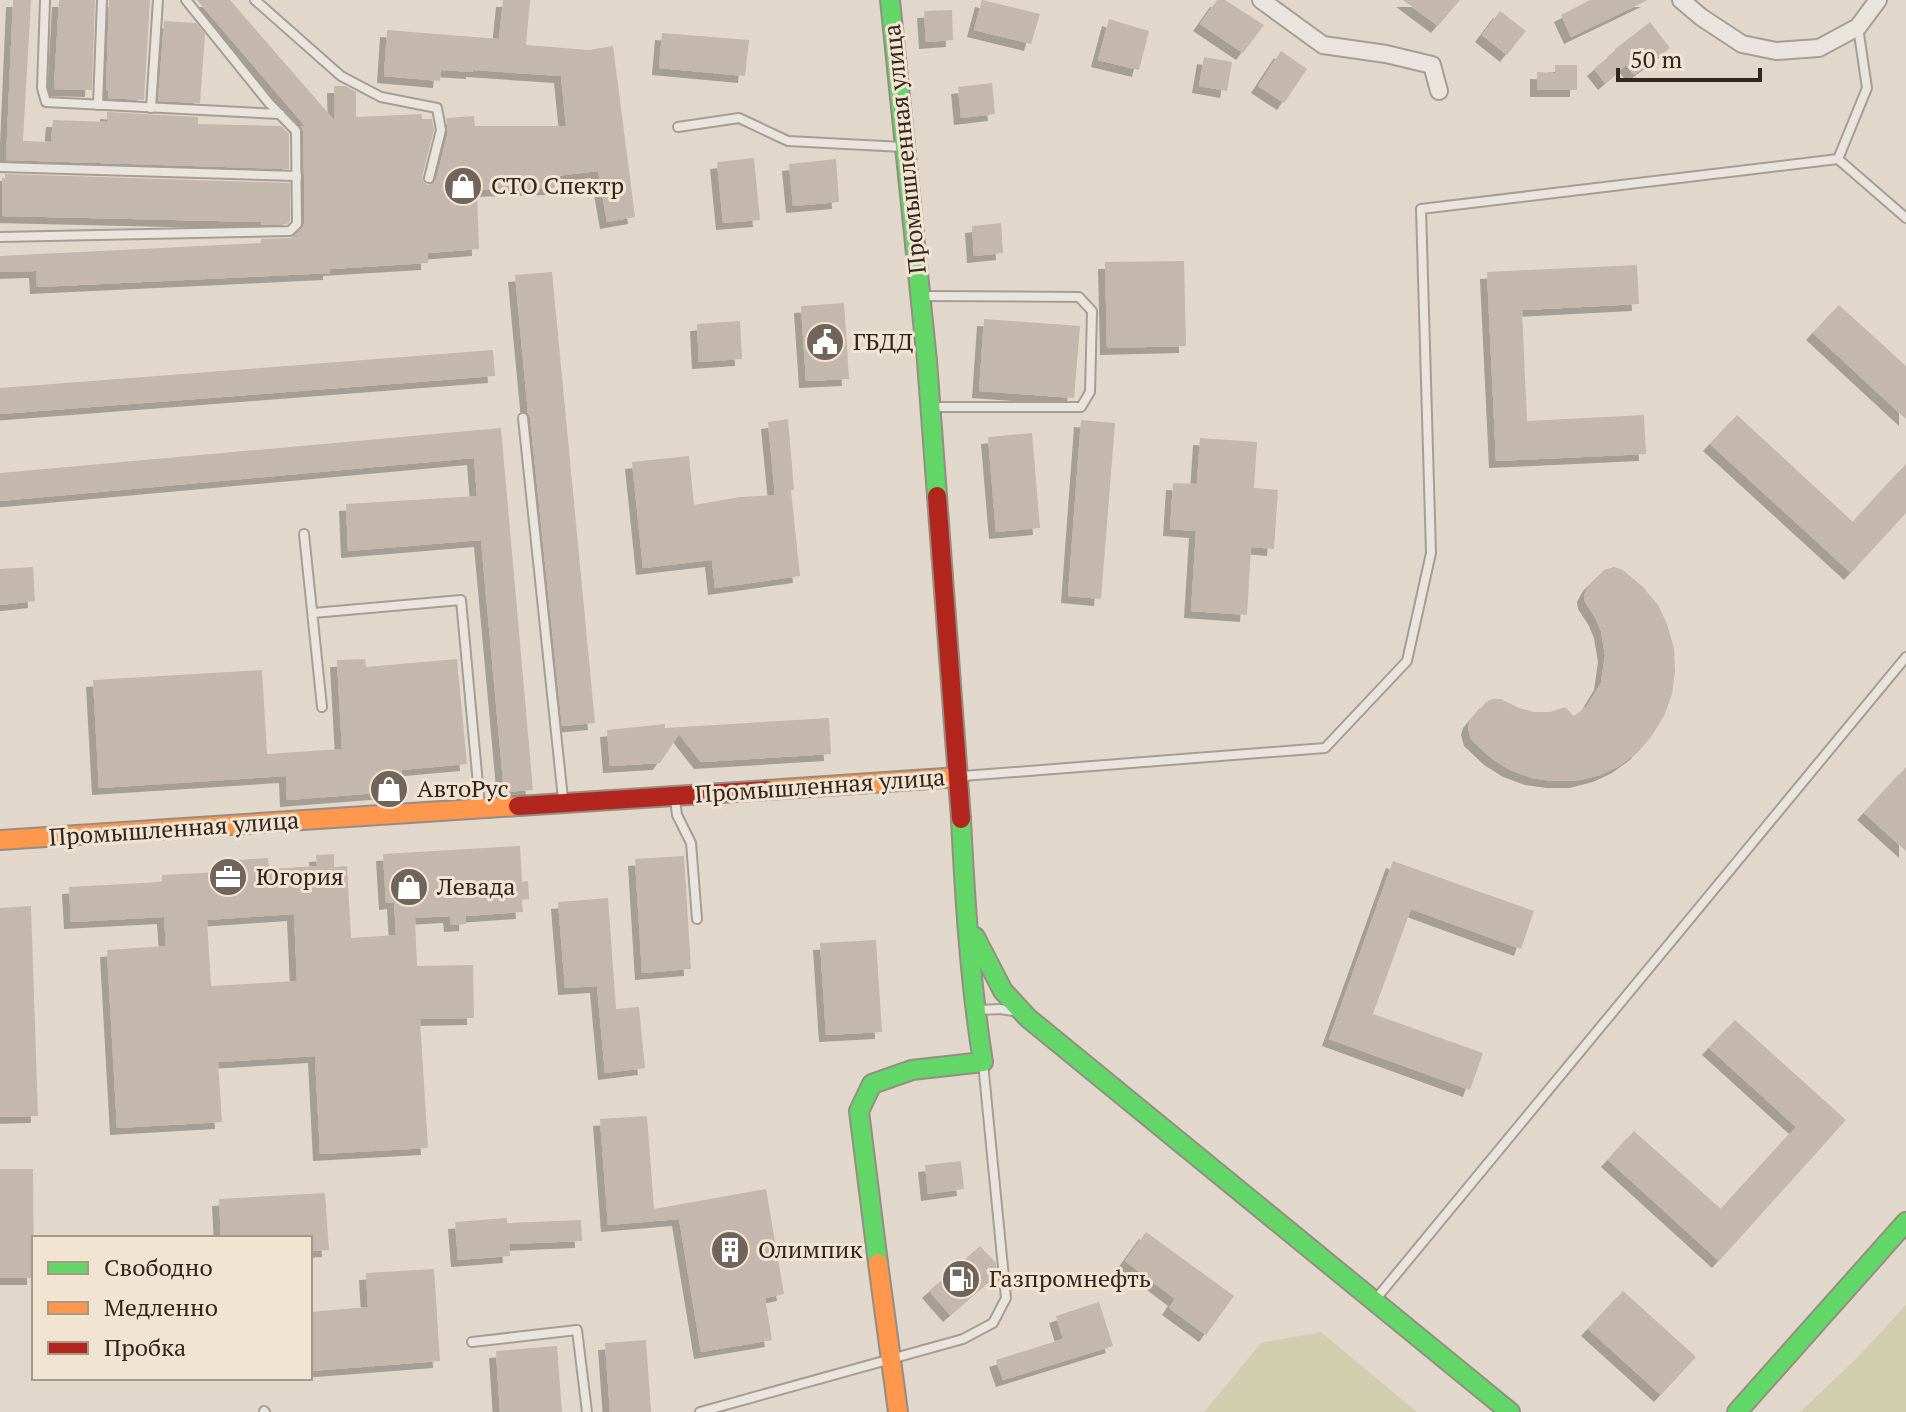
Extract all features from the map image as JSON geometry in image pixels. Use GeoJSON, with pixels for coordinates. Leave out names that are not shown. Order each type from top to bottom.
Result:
{"type":"FeatureCollection","features":[{"type":"Feature","properties":{"kind":"main road","name":"Промышленная улица"},"geometry":{"type":"LineString","coordinates":[[0,840],[959,777],[931,407],[890,0]]}},
{"type":"Feature","properties":{"kind":"main road"},"geometry":{"type":"LineString","coordinates":[[898,1412],[859,1111],[872,1084],[891,1075],[935,1066],[983,1062],[975,1011],[965,896],[959,777]]}},
{"type":"Feature","properties":{"kind":"main road"},"geometry":{"type":"LineString","coordinates":[[965,896],[975,935],[989,967],[1003,991],[1028,1018],[1510,1412]]}},
{"type":"Feature","properties":{"kind":"main road"},"geometry":{"type":"LineString","coordinates":[[1737,1412],[1906,1222]]}},
{"type":"Feature","properties":{"kind":"street"},"geometry":{"type":"LineString","coordinates":[[1261,0],[1323,45],[1386,54],[1432,65],[1439,91]]}},
{"type":"Feature","properties":{"kind":"street"},"geometry":{"type":"LineString","coordinates":[[1681,0],[1742,44],[1776,51],[1819,48],[1858,27],[1878,0]]}},
{"type":"Feature","properties":{"kind":"lane"},"geometry":{"type":"LineString","coordinates":[[45,0],[42,88],[46,102],[280,114]]}},
{"type":"Feature","properties":{"kind":"lane"},"geometry":{"type":"LineString","coordinates":[[98,105],[102,0]]}},
{"type":"Feature","properties":{"kind":"lane"},"geometry":{"type":"LineString","coordinates":[[151,108],[158,0]]}},
{"type":"Feature","properties":{"kind":"lane"},"geometry":{"type":"LineString","coordinates":[[0,237],[290,231],[297,224],[296,131],[186,0]]}},
{"type":"Feature","properties":{"kind":"lane"},"geometry":{"type":"LineString","coordinates":[[255,0],[341,76],[381,97],[437,108],[441,130],[429,178]]}},
{"type":"Feature","properties":{"kind":"lane"},"geometry":{"type":"LineString","coordinates":[[1838,159],[1867,88],[1858,27]]}},
{"type":"Feature","properties":{"kind":"lane"},"geometry":{"type":"LineString","coordinates":[[678,127],[739,118],[788,141],[905,147]]}},
{"type":"Feature","properties":{"kind":"lane"},"geometry":{"type":"LineString","coordinates":[[959,777],[1325,748],[1407,661],[1431,553],[1421,209],[1838,159],[1906,218]]}},
{"type":"Feature","properties":{"kind":"lane"},"geometry":{"type":"LineString","coordinates":[[0,167],[297,176]]}},
{"type":"Feature","properties":{"kind":"lane"},"geometry":{"type":"LineString","coordinates":[[921,296],[1079,297],[1092,311],[1090,392],[1081,407],[931,407]]}},
{"type":"Feature","properties":{"kind":"lane"},"geometry":{"type":"LineString","coordinates":[[523,418],[563,803]]}},
{"type":"Feature","properties":{"kind":"lane"},"geometry":{"type":"LineString","coordinates":[[304,534],[322,707]]}},
{"type":"Feature","properties":{"kind":"lane"},"geometry":{"type":"LineString","coordinates":[[313,613],[461,600],[480,809]]}},
{"type":"Feature","properties":{"kind":"lane"},"geometry":{"type":"LineString","coordinates":[[1374,1301],[1906,657]]}},
{"type":"Feature","properties":{"kind":"lane"},"geometry":{"type":"LineString","coordinates":[[674,796],[677,815],[691,843],[697,919]]}},
{"type":"Feature","properties":{"kind":"lane"},"geometry":{"type":"LineString","coordinates":[[975,1011],[1010,1010],[1028,1018]]}},
{"type":"Feature","properties":{"kind":"lane"},"geometry":{"type":"LineString","coordinates":[[700,1412],[963,1339],[993,1323],[1006,1298],[983,1062]]}},
{"type":"Feature","properties":{"kind":"lane"},"geometry":{"type":"LineString","coordinates":[[472,1342],[577,1330],[587,1412]]}},
{"type":"Feature","properties":{"kind":"shaded area"},"geometry":{"type":"Polygon","coordinates":[[[1906,1305],[1906,1412],[1800,1412],[1858,1357],[1906,1305]]]}},
{"type":"Feature","properties":{"kind":"shaded area"},"geometry":{"type":"Polygon","coordinates":[[[1321,1332],[1417,1412],[1204,1412],[1261,1343],[1321,1332]]]}},
{"type":"Feature","properties":{"kind":"building"},"geometry":{"type":"Polygon","coordinates":[[[13,0],[31,0],[23,141],[51,142],[53,120],[107,122],[107,112],[198,117],[198,124],[281,126],[289,134],[289,169],[6,160],[13,0]]]}},
{"type":"Feature","properties":{"kind":"building"},"geometry":{"type":"Polygon","coordinates":[[[59,0],[95,0],[92,90],[54,89],[59,0]]]}},
{"type":"Feature","properties":{"kind":"building"},"geometry":{"type":"Polygon","coordinates":[[[109,0],[150,0],[144,100],[108,98],[109,0]]]}},
{"type":"Feature","properties":{"kind":"building"},"geometry":{"type":"Polygon","coordinates":[[[197,0],[230,0],[335,121],[334,86],[345,86],[356,92],[356,117],[422,114],[422,119],[432,119],[434,130],[422,177],[428,185],[436,180],[448,132],[446,118],[474,116],[475,126],[566,126],[561,76],[441,70],[440,81],[384,76],[387,30],[499,39],[503,0],[530,0],[526,45],[589,50],[613,46],[635,217],[607,222],[598,171],[555,176],[555,188],[477,190],[479,249],[428,253],[428,263],[330,269],[330,273],[37,287],[36,271],[0,272],[0,256],[261,243],[261,239],[291,238],[302,228],[304,175],[301,126],[306,127],[197,0]]]}},
{"type":"Feature","properties":{"kind":"building"},"geometry":{"type":"Polygon","coordinates":[[[982,0],[1040,14],[1031,44],[974,30],[982,0]]]}},
{"type":"Feature","properties":{"kind":"building"},"geometry":{"type":"Polygon","coordinates":[[[1217,0],[1225,0],[1264,25],[1243,53],[1200,24],[1217,0]]]}},
{"type":"Feature","properties":{"kind":"building"},"geometry":{"type":"Polygon","coordinates":[[[1403,0],[1460,0],[1438,26],[1403,0]]]}},
{"type":"Feature","properties":{"kind":"building"},"geometry":{"type":"Polygon","coordinates":[[[1590,0],[1648,0],[1571,37],[1561,15],[1590,0]]]}},
{"type":"Feature","properties":{"kind":"building"},"geometry":{"type":"Polygon","coordinates":[[[952,10],[953,40],[926,42],[924,11],[952,10]]]}},
{"type":"Feature","properties":{"kind":"building"},"geometry":{"type":"Polygon","coordinates":[[[1500,11],[1526,31],[1507,55],[1482,35],[1500,11]]]}},
{"type":"Feature","properties":{"kind":"building"},"geometry":{"type":"Polygon","coordinates":[[[1109,19],[1149,31],[1139,70],[1098,60],[1109,19]]]}},
{"type":"Feature","properties":{"kind":"building"},"geometry":{"type":"Polygon","coordinates":[[[164,21],[196,23],[205,34],[200,103],[158,101],[164,21]]]}},
{"type":"Feature","properties":{"kind":"building"},"geometry":{"type":"Polygon","coordinates":[[[1650,22],[1670,48],[1634,75],[1626,65],[1605,83],[1594,69],[1650,22]]]}},
{"type":"Feature","properties":{"kind":"building"},"geometry":{"type":"Polygon","coordinates":[[[662,33],[749,40],[745,76],[659,68],[662,33]]]}},
{"type":"Feature","properties":{"kind":"building"},"geometry":{"type":"Polygon","coordinates":[[[1281,51],[1307,69],[1284,103],[1258,86],[1281,51]]]}},
{"type":"Feature","properties":{"kind":"building"},"geometry":{"type":"Polygon","coordinates":[[[1204,57],[1232,62],[1227,91],[1199,86],[1204,57]]]}},
{"type":"Feature","properties":{"kind":"building"},"geometry":{"type":"Polygon","coordinates":[[[1555,65],[1577,65],[1577,90],[1537,90],[1537,72],[1555,73],[1555,65]]]}},
{"type":"Feature","properties":{"kind":"building"},"geometry":{"type":"Polygon","coordinates":[[[992,83],[995,114],[961,118],[958,87],[992,83]]]}},
{"type":"Feature","properties":{"kind":"building"},"geometry":{"type":"Polygon","coordinates":[[[754,158],[760,220],[723,223],[717,162],[754,158]]]}},
{"type":"Feature","properties":{"kind":"building"},"geometry":{"type":"Polygon","coordinates":[[[836,159],[839,202],[793,206],[789,164],[836,159]]]}},
{"type":"Feature","properties":{"kind":"building"},"geometry":{"type":"Polygon","coordinates":[[[5,174],[290,183],[290,221],[287,224],[261,225],[261,222],[2,216],[2,178],[5,174]]]}},
{"type":"Feature","properties":{"kind":"building"},"geometry":{"type":"Polygon","coordinates":[[[1001,223],[1003,253],[974,256],[972,226],[1001,223]]]}},
{"type":"Feature","properties":{"kind":"building"},"geometry":{"type":"Polygon","coordinates":[[[1184,261],[1186,346],[1107,348],[1105,262],[1184,261]]]}},
{"type":"Feature","properties":{"kind":"building"},"geometry":{"type":"Polygon","coordinates":[[[1637,265],[1639,304],[1522,310],[1527,421],[1644,415],[1646,454],[1496,461],[1487,272],[1637,265]]]}},
{"type":"Feature","properties":{"kind":"building"},"geometry":{"type":"Polygon","coordinates":[[[552,272],[595,723],[562,726],[515,275],[552,272]]]}},
{"type":"Feature","properties":{"kind":"building","name":"ГБДД"},"geometry":{"type":"Polygon","coordinates":[[[844,303],[849,379],[806,381],[801,306],[844,303]]]}},
{"type":"Feature","properties":{"kind":"building"},"geometry":{"type":"Polygon","coordinates":[[[1839,305],[1906,366],[1906,419],[1813,333],[1839,305]]]}},
{"type":"Feature","properties":{"kind":"building"},"geometry":{"type":"Polygon","coordinates":[[[984,319],[1080,326],[1074,398],[979,391],[984,319]]]}},
{"type":"Feature","properties":{"kind":"building"},"geometry":{"type":"Polygon","coordinates":[[[740,321],[742,359],[699,362],[697,324],[740,321]]]}},
{"type":"Feature","properties":{"kind":"building"},"geometry":{"type":"Polygon","coordinates":[[[493,350],[495,376],[0,414],[0,388],[493,350]]]}},
{"type":"Feature","properties":{"kind":"building"},"geometry":{"type":"Polygon","coordinates":[[[1737,415],[1853,522],[1906,464],[1906,513],[1851,573],[1710,444],[1737,415]]]}},
{"type":"Feature","properties":{"kind":"building"},"geometry":{"type":"Polygon","coordinates":[[[788,419],[794,490],[791,490],[800,576],[715,588],[712,560],[643,568],[632,462],[689,456],[694,505],[775,495],[768,422],[788,419]]]}},
{"type":"Feature","properties":{"kind":"building"},"geometry":{"type":"Polygon","coordinates":[[[1081,420],[1115,423],[1101,599],[1068,596],[1081,420]]]}},
{"type":"Feature","properties":{"kind":"building"},"geometry":{"type":"Polygon","coordinates":[[[501,428],[533,790],[504,792],[481,540],[348,551],[346,504],[477,496],[474,458],[0,501],[0,473],[501,428]]]}},
{"type":"Feature","properties":{"kind":"building"},"geometry":{"type":"Polygon","coordinates":[[[1032,433],[1040,528],[996,532],[988,437],[1032,433]]]}},
{"type":"Feature","properties":{"kind":"building"},"geometry":{"type":"Polygon","coordinates":[[[1200,438],[1257,442],[1254,488],[1278,490],[1274,549],[1251,547],[1247,615],[1191,611],[1196,531],[1170,529],[1173,483],[1197,484],[1200,438]]]}},
{"type":"Feature","properties":{"kind":"building"},"geometry":{"type":"Polygon","coordinates":[[[33,567],[35,601],[0,605],[0,569],[33,567]]]}},
{"type":"Feature","properties":{"kind":"building"},"geometry":{"type":"Polygon","coordinates":[[[1614,567],[1623,570],[1643,587],[1658,605],[1667,624],[1674,648],[1675,671],[1672,694],[1664,716],[1637,753],[1600,775],[1576,781],[1553,781],[1510,770],[1491,758],[1471,739],[1470,721],[1486,702],[1493,699],[1501,699],[1534,712],[1550,712],[1565,707],[1574,716],[1587,706],[1601,683],[1605,655],[1601,631],[1584,595],[1604,570],[1614,567]]]}},
{"type":"Feature","properties":{"kind":"building"},"geometry":{"type":"Polygon","coordinates":[[[365,659],[366,667],[457,659],[467,764],[401,770],[403,791],[287,800],[286,776],[99,788],[93,680],[262,670],[267,754],[342,749],[337,660],[365,659]]]}},
{"type":"Feature","properties":{"kind":"building"},"geometry":{"type":"Polygon","coordinates":[[[829,718],[831,754],[701,762],[679,734],[660,763],[610,766],[607,730],[665,724],[665,728],[829,718]]]}},
{"type":"Feature","properties":{"kind":"building"},"geometry":{"type":"Polygon","coordinates":[[[1906,767],[1906,851],[1864,813],[1906,767]]]}},
{"type":"Feature","properties":{"kind":"building"},"geometry":{"type":"Polygon","coordinates":[[[520,846],[522,882],[528,881],[529,899],[522,900],[523,912],[466,916],[466,924],[451,925],[450,916],[415,918],[417,966],[473,965],[474,1018],[420,1019],[428,1148],[320,1154],[315,1056],[218,1062],[222,1122],[117,1128],[107,950],[166,946],[164,917],[71,922],[69,887],[162,882],[162,875],[239,871],[238,860],[268,858],[269,869],[317,866],[316,855],[334,854],[334,867],[347,866],[351,938],[396,935],[394,902],[386,903],[383,854],[520,846]],[[294,914],[207,920],[211,986],[297,981],[294,914]]]}},
{"type":"Feature","properties":{"kind":"building"},"geometry":{"type":"Polygon","coordinates":[[[684,856],[691,969],[642,973],[635,859],[684,856]]]}},
{"type":"Feature","properties":{"kind":"building"},"geometry":{"type":"Polygon","coordinates":[[[1393,861],[1534,911],[1521,949],[1411,909],[1373,1014],[1483,1053],[1470,1090],[1329,1039],[1393,861]]]}},
{"type":"Feature","properties":{"kind":"building"},"geometry":{"type":"Polygon","coordinates":[[[608,898],[616,1009],[639,1007],[645,1068],[605,1073],[597,986],[565,988],[558,902],[608,898]]]}},
{"type":"Feature","properties":{"kind":"building"},"geometry":{"type":"Polygon","coordinates":[[[31,906],[38,1116],[0,1117],[0,908],[31,906]]]}},
{"type":"Feature","properties":{"kind":"building"},"geometry":{"type":"Polygon","coordinates":[[[876,940],[882,1032],[826,1035],[820,943],[876,940]]]}},
{"type":"Feature","properties":{"kind":"building"},"geometry":{"type":"Polygon","coordinates":[[[1735,1020],[1846,1120],[1719,1261],[1608,1160],[1634,1131],[1721,1209],[1796,1127],[1709,1048],[1735,1020]]]}},
{"type":"Feature","properties":{"kind":"building","name":"Олимпик"},"geometry":{"type":"Polygon","coordinates":[[[647,1116],[654,1209],[766,1189],[784,1294],[765,1298],[772,1340],[701,1352],[679,1219],[608,1225],[600,1119],[647,1116]]]}},
{"type":"Feature","properties":{"kind":"building"},"geometry":{"type":"Polygon","coordinates":[[[961,1161],[964,1189],[928,1194],[925,1165],[961,1161]]]}},
{"type":"Feature","properties":{"kind":"building"},"geometry":{"type":"Polygon","coordinates":[[[0,1169],[33,1169],[32,1278],[0,1278],[0,1169]]]}},
{"type":"Feature","properties":{"kind":"building"},"geometry":{"type":"Polygon","coordinates":[[[325,1193],[329,1250],[312,1251],[312,1236],[221,1236],[219,1199],[325,1193]]]}},
{"type":"Feature","properties":{"kind":"building"},"geometry":{"type":"Polygon","coordinates":[[[507,1218],[507,1223],[581,1220],[582,1241],[509,1244],[510,1256],[458,1260],[455,1222],[507,1218]]]}},
{"type":"Feature","properties":{"kind":"building"},"geometry":{"type":"Polygon","coordinates":[[[1146,1232],[1234,1296],[1206,1335],[1169,1308],[1175,1299],[1125,1261],[1146,1232]]]}},
{"type":"Feature","properties":{"kind":"building"},"geometry":{"type":"Polygon","coordinates":[[[980,1246],[996,1263],[997,1274],[950,1315],[929,1291],[980,1246]]]}},
{"type":"Feature","properties":{"kind":"building"},"geometry":{"type":"Polygon","coordinates":[[[434,1269],[440,1361],[312,1371],[312,1312],[368,1307],[366,1273],[434,1269]]]}},
{"type":"Feature","properties":{"kind":"building"},"geometry":{"type":"Polygon","coordinates":[[[1623,1291],[1696,1357],[1661,1395],[1588,1329],[1623,1291]]]}},
{"type":"Feature","properties":{"kind":"building"},"geometry":{"type":"Polygon","coordinates":[[[1099,1302],[1113,1346],[1003,1380],[996,1360],[1063,1339],[1056,1316],[1099,1302]]]}},
{"type":"Feature","properties":{"kind":"building"},"geometry":{"type":"Polygon","coordinates":[[[646,1340],[651,1412],[610,1412],[605,1343],[646,1340]]]}},
{"type":"Feature","properties":{"kind":"building"},"geometry":{"type":"Polygon","coordinates":[[[557,1346],[562,1412],[500,1412],[496,1351],[557,1346]]]}},
{"type":"Feature","properties":{"kind":"traffic: fast"},"geometry":{"type":"LineString","coordinates":[[890,0],[927,361],[937,496]]}},
{"type":"Feature","properties":{"kind":"traffic: fast"},"geometry":{"type":"LineString","coordinates":[[878,1263],[859,1111],[872,1084],[912,1070],[983,1062],[969,940],[961,819]]}},
{"type":"Feature","properties":{"kind":"traffic: fast"},"geometry":{"type":"LineString","coordinates":[[975,937],[1003,991],[1028,1018],[1510,1412]]}},
{"type":"Feature","properties":{"kind":"traffic: fast"},"geometry":{"type":"LineString","coordinates":[[1737,1412],[1906,1222]]}},
{"type":"Feature","properties":{"kind":"traffic: slow"},"geometry":{"type":"LineString","coordinates":[[767,790],[959,777]]}},
{"type":"Feature","properties":{"kind":"traffic: slow"},"geometry":{"type":"LineString","coordinates":[[0,840],[518,806]]}},
{"type":"Feature","properties":{"kind":"traffic: slow"},"geometry":{"type":"LineString","coordinates":[[878,1263],[898,1412]]}},
{"type":"Feature","properties":{"kind":"traffic: jam"},"geometry":{"type":"LineString","coordinates":[[937,496],[961,819]]}},
{"type":"Feature","properties":{"kind":"traffic: jam"},"geometry":{"type":"LineString","coordinates":[[518,806],[767,790]]}},
{"type":"Feature","properties":{"kind":"place","name":"СТО Спектр"},"geometry":{"type":"Point","coordinates":[463,186]}},
{"type":"Feature","properties":{"kind":"place","name":"ГБДД"},"geometry":{"type":"Point","coordinates":[825,342]}},
{"type":"Feature","properties":{"kind":"place","name":"АвтоРус"},"geometry":{"type":"Point","coordinates":[389,789]}},
{"type":"Feature","properties":{"kind":"place","name":"Югория"},"geometry":{"type":"Point","coordinates":[228,877]}},
{"type":"Feature","properties":{"kind":"place","name":"Левада"},"geometry":{"type":"Point","coordinates":[409,887]}},
{"type":"Feature","properties":{"kind":"place","name":"Олимпик"},"geometry":{"type":"Point","coordinates":[730,1250]}},
{"type":"Feature","properties":{"kind":"place","name":"Газпромнефть"},"geometry":{"type":"Point","coordinates":[961,1279]}}]}
